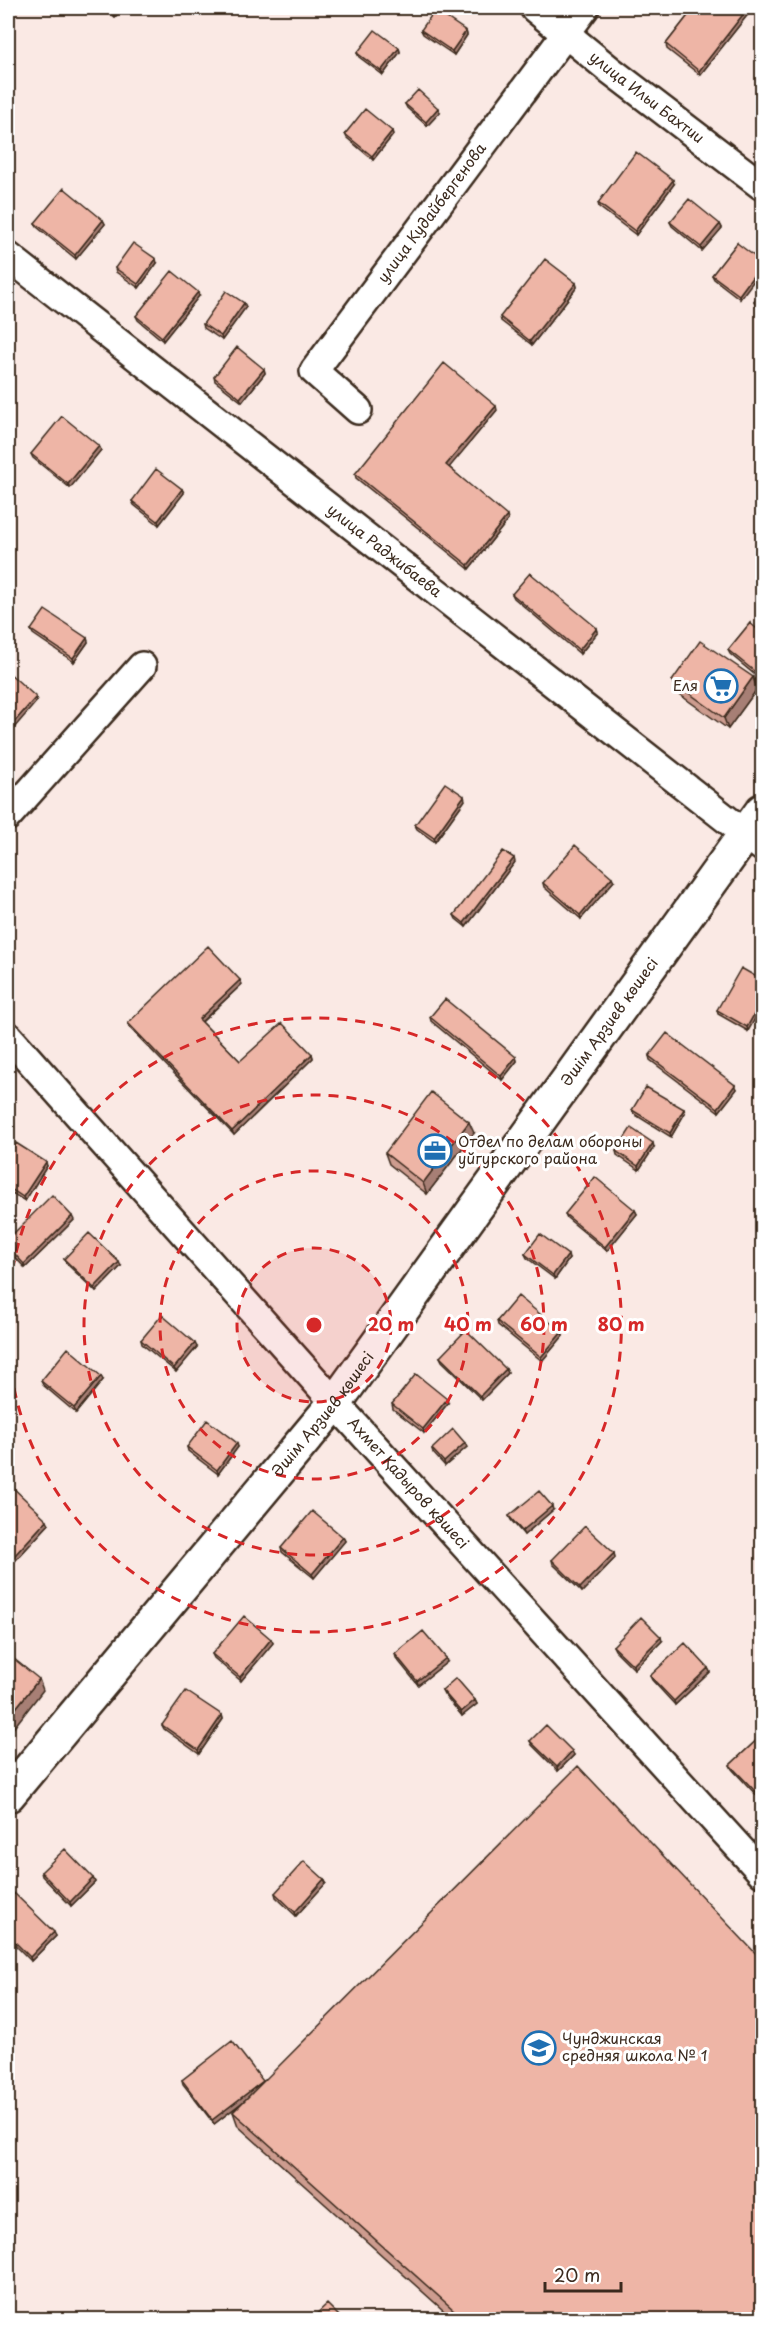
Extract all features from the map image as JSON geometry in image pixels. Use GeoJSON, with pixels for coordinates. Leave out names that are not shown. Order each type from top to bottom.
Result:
{"type":"FeatureCollection","features":[{"type":"Feature","properties":{"kind":"street","name":"улица Ильи Бахтии"},"geometry":{"type":"LineString","coordinates":[[534,8],[567,32],[610,70],[762,186]]}},
{"type":"Feature","properties":{"kind":"street","name":"улица Кудайбергенова"},"geometry":{"type":"LineString","coordinates":[[358,410],[314,371],[585,8]]}},
{"type":"Feature","properties":{"kind":"street","name":"улица Раджибаева"},"geometry":{"type":"LineString","coordinates":[[8,256],[757,830]]}},
{"type":"Feature","properties":{"kind":"street"},"geometry":{"type":"LineString","coordinates":[[8,816],[142,666]]}},
{"type":"Feature","properties":{"kind":"street","name":"Әшім Арзиев көшесі"},"geometry":{"type":"LineString","coordinates":[[8,1795],[335,1402],[757,830]]}},
{"type":"Feature","properties":{"kind":"street","name":"Ахмет Қадыров көшесі"},"geometry":{"type":"LineString","coordinates":[[8,1036],[335,1402],[762,1873]]}},
{"type":"Feature","properties":{"kind":"building"},"geometry":{"type":"Polygon","coordinates":[[[106,8],[118,8],[113,13],[106,8]]]}},
{"type":"Feature","properties":{"kind":"building"},"geometry":{"type":"Polygon","coordinates":[[[694,8],[748,8],[699,71],[666,44],[694,8]]]}},
{"type":"Feature","properties":{"kind":"building"},"geometry":{"type":"Polygon","coordinates":[[[435,10],[466,31],[452,51],[421,30],[435,10]]]}},
{"type":"Feature","properties":{"kind":"building"},"geometry":{"type":"Polygon","coordinates":[[[375,30],[399,48],[381,71],[357,53],[375,30]]]}},
{"type":"Feature","properties":{"kind":"building"},"geometry":{"type":"Polygon","coordinates":[[[418,90],[438,108],[426,122],[405,104],[418,90]]]}},
{"type":"Feature","properties":{"kind":"building"},"geometry":{"type":"Polygon","coordinates":[[[365,109],[392,131],[372,156],[345,134],[365,109]]]}},
{"type":"Feature","properties":{"kind":"building"},"geometry":{"type":"Polygon","coordinates":[[[636,152],[673,180],[635,231],[598,203],[636,152]]]}},
{"type":"Feature","properties":{"kind":"building"},"geometry":{"type":"Polygon","coordinates":[[[64,188],[103,220],[75,255],[35,223],[64,188]]]}},
{"type":"Feature","properties":{"kind":"building"},"geometry":{"type":"Polygon","coordinates":[[[689,199],[720,224],[701,247],[670,222],[689,199]]]}},
{"type":"Feature","properties":{"kind":"building"},"geometry":{"type":"Polygon","coordinates":[[[133,243],[156,259],[138,284],[115,268],[133,243]]]}},
{"type":"Feature","properties":{"kind":"building"},"geometry":{"type":"Polygon","coordinates":[[[737,243],[762,262],[739,295],[712,275],[737,243]]]}},
{"type":"Feature","properties":{"kind":"building"},"geometry":{"type":"Polygon","coordinates":[[[545,259],[576,283],[530,341],[500,317],[545,259]]]}},
{"type":"Feature","properties":{"kind":"building"},"geometry":{"type":"Polygon","coordinates":[[[172,271],[198,292],[162,337],[136,316],[172,271]]]}},
{"type":"Feature","properties":{"kind":"building"},"geometry":{"type":"Polygon","coordinates":[[[226,291],[244,303],[221,336],[203,324],[226,291]]]}},
{"type":"Feature","properties":{"kind":"building"},"geometry":{"type":"Polygon","coordinates":[[[762,292],[762,309],[754,301],[762,292]]]}},
{"type":"Feature","properties":{"kind":"building"},"geometry":{"type":"Polygon","coordinates":[[[237,347],[264,369],[240,398],[214,377],[237,347]]]}},
{"type":"Feature","properties":{"kind":"building"},"geometry":{"type":"Polygon","coordinates":[[[444,363],[496,406],[446,465],[507,516],[468,565],[355,474],[444,363]]]}},
{"type":"Feature","properties":{"kind":"building"},"geometry":{"type":"Polygon","coordinates":[[[62,416],[99,446],[68,484],[31,454],[62,416]]]}},
{"type":"Feature","properties":{"kind":"building"},"geometry":{"type":"Polygon","coordinates":[[[156,469],[182,489],[158,521],[132,501],[156,469]]]}},
{"type":"Feature","properties":{"kind":"building"},"geometry":{"type":"Polygon","coordinates":[[[530,573],[597,628],[579,650],[512,594],[530,573]]]}},
{"type":"Feature","properties":{"kind":"building"},"geometry":{"type":"Polygon","coordinates":[[[45,610],[87,638],[73,658],[31,630],[45,610]]]}},
{"type":"Feature","properties":{"kind":"building"},"geometry":{"type":"Polygon","coordinates":[[[750,623],[762,633],[762,670],[759,675],[728,650],[750,623]]]}},
{"type":"Feature","properties":{"kind":"building"},"geometry":{"type":"Polygon","coordinates":[[[700,641],[753,677],[724,718],[672,681],[700,641]]]}},
{"type":"Feature","properties":{"kind":"building"},"geometry":{"type":"Polygon","coordinates":[[[8,672],[36,697],[8,729],[8,672]]]}},
{"type":"Feature","properties":{"kind":"building"},"geometry":{"type":"Polygon","coordinates":[[[445,783],[464,796],[434,838],[415,825],[445,783]]]}},
{"type":"Feature","properties":{"kind":"building"},"geometry":{"type":"Polygon","coordinates":[[[575,845],[612,877],[580,915],[543,883],[575,845]]]}},
{"type":"Feature","properties":{"kind":"building"},"geometry":{"type":"Polygon","coordinates":[[[503,851],[514,858],[464,923],[454,915],[503,851]]]}},
{"type":"Feature","properties":{"kind":"building"},"geometry":{"type":"Polygon","coordinates":[[[208,946],[240,980],[199,1019],[240,1061],[282,1023],[312,1054],[232,1131],[128,1023],[208,946]]]}},
{"type":"Feature","properties":{"kind":"building"},"geometry":{"type":"Polygon","coordinates":[[[741,968],[762,980],[762,1000],[747,1027],[717,1010],[741,968]]]}},
{"type":"Feature","properties":{"kind":"building"},"geometry":{"type":"Polygon","coordinates":[[[445,999],[516,1057],[501,1076],[430,1017],[445,999]]]}},
{"type":"Feature","properties":{"kind":"building"},"geometry":{"type":"Polygon","coordinates":[[[667,1033],[735,1085],[718,1108],[649,1056],[667,1033]]]}},
{"type":"Feature","properties":{"kind":"building"},"geometry":{"type":"Polygon","coordinates":[[[646,1087],[684,1109],[670,1133],[632,1110],[646,1087]]]}},
{"type":"Feature","properties":{"kind":"building"},"geometry":{"type":"Polygon","coordinates":[[[431,1092],[469,1122],[423,1183],[385,1153],[431,1092]]]}},
{"type":"Feature","properties":{"kind":"building"},"geometry":{"type":"Polygon","coordinates":[[[631,1128],[653,1143],[638,1166],[616,1151],[631,1128]]]}},
{"type":"Feature","properties":{"kind":"building"},"geometry":{"type":"Polygon","coordinates":[[[16,1143],[46,1162],[23,1197],[8,1187],[8,1156],[16,1143]]]}},
{"type":"Feature","properties":{"kind":"building"},"geometry":{"type":"Polygon","coordinates":[[[595,1177],[635,1210],[605,1247],[565,1214],[595,1177]]]}},
{"type":"Feature","properties":{"kind":"building"},"geometry":{"type":"Polygon","coordinates":[[[52,1195],[72,1216],[24,1264],[8,1247],[8,1239],[52,1195]]]}},
{"type":"Feature","properties":{"kind":"building"},"geometry":{"type":"Polygon","coordinates":[[[89,1233],[119,1262],[94,1288],[64,1259],[89,1233]]]}},
{"type":"Feature","properties":{"kind":"building"},"geometry":{"type":"Polygon","coordinates":[[[540,1234],[568,1255],[553,1275],[525,1254],[540,1234]]]}},
{"type":"Feature","properties":{"kind":"building"},"geometry":{"type":"Polygon","coordinates":[[[518,1296],[562,1332],[541,1357],[497,1321],[518,1296]]]}},
{"type":"Feature","properties":{"kind":"building"},"geometry":{"type":"Polygon","coordinates":[[[162,1315],[195,1343],[174,1368],[141,1340],[162,1315]]]}},
{"type":"Feature","properties":{"kind":"building"},"geometry":{"type":"Polygon","coordinates":[[[466,1330],[506,1369],[480,1396],[440,1357],[466,1330]]]}},
{"type":"Feature","properties":{"kind":"building"},"geometry":{"type":"Polygon","coordinates":[[[68,1348],[101,1376],[74,1408],[41,1381],[68,1348]]]}},
{"type":"Feature","properties":{"kind":"building"},"geometry":{"type":"Polygon","coordinates":[[[416,1374],[447,1399],[423,1429],[392,1404],[416,1374]]]}},
{"type":"Feature","properties":{"kind":"building"},"geometry":{"type":"Polygon","coordinates":[[[207,1420],[237,1443],[217,1470],[187,1447],[207,1420]]]}},
{"type":"Feature","properties":{"kind":"building"},"geometry":{"type":"Polygon","coordinates":[[[453,1429],[465,1443],[444,1462],[432,1449],[453,1429]]]}},
{"type":"Feature","properties":{"kind":"building"},"geometry":{"type":"Polygon","coordinates":[[[8,1483],[47,1520],[13,1557],[8,1551],[8,1483]]]}},
{"type":"Feature","properties":{"kind":"building"},"geometry":{"type":"Polygon","coordinates":[[[539,1491],[552,1506],[522,1531],[509,1516],[539,1491]]]}},
{"type":"Feature","properties":{"kind":"building"},"geometry":{"type":"Polygon","coordinates":[[[312,1511],[343,1537],[312,1574],[281,1548],[312,1511]]]}},
{"type":"Feature","properties":{"kind":"building"},"geometry":{"type":"Polygon","coordinates":[[[585,1526],[614,1553],[580,1588],[552,1560],[585,1526]]]}},
{"type":"Feature","properties":{"kind":"building"},"geometry":{"type":"Polygon","coordinates":[[[244,1616],[271,1639],[240,1677],[212,1654],[244,1616]]]}},
{"type":"Feature","properties":{"kind":"building"},"geometry":{"type":"Polygon","coordinates":[[[641,1617],[661,1637],[633,1665],[613,1646],[641,1617]]]}},
{"type":"Feature","properties":{"kind":"building"},"geometry":{"type":"Polygon","coordinates":[[[423,1631],[446,1658],[417,1681],[395,1654],[423,1631]]]}},
{"type":"Feature","properties":{"kind":"building"},"geometry":{"type":"Polygon","coordinates":[[[685,1643],[708,1668],[674,1701],[650,1676],[685,1643]]]}},
{"type":"Feature","properties":{"kind":"building"},"geometry":{"type":"Polygon","coordinates":[[[8,1654],[39,1679],[8,1718],[8,1654]]]}},
{"type":"Feature","properties":{"kind":"building"},"geometry":{"type":"Polygon","coordinates":[[[456,1678],[475,1700],[461,1712],[442,1690],[456,1678]]]}},
{"type":"Feature","properties":{"kind":"building"},"geometry":{"type":"Polygon","coordinates":[[[186,1691],[222,1715],[198,1750],[162,1725],[186,1691]]]}},
{"type":"Feature","properties":{"kind":"building"},"geometry":{"type":"Polygon","coordinates":[[[546,1725],[572,1751],[557,1767],[530,1741],[546,1725]]]}},
{"type":"Feature","properties":{"kind":"building"},"geometry":{"type":"Polygon","coordinates":[[[760,1737],[762,1740],[762,1788],[757,1793],[730,1765],[760,1737]]]}},
{"type":"Feature","properties":{"kind":"building","name":"Чунджинская средняя школа № 1"},"geometry":{"type":"Polygon","coordinates":[[[578,1766],[762,1960],[762,2319],[464,2319],[233,2112],[578,1766]]]}},
{"type":"Feature","properties":{"kind":"building"},"geometry":{"type":"Polygon","coordinates":[[[65,1849],[93,1878],[70,1902],[41,1872],[65,1849]]]}},
{"type":"Feature","properties":{"kind":"building"},"geometry":{"type":"Polygon","coordinates":[[[304,1861],[324,1879],[295,1912],[275,1893],[304,1861]]]}},
{"type":"Feature","properties":{"kind":"building"},"geometry":{"type":"Polygon","coordinates":[[[14,1893],[54,1932],[30,1957],[8,1935],[8,1900],[14,1893]]]}},
{"type":"Feature","properties":{"kind":"building"},"geometry":{"type":"Polygon","coordinates":[[[232,2041],[263,2081],[212,2120],[182,2080],[232,2041]]]}},
{"type":"Feature","properties":{"kind":"building"},"geometry":{"type":"Polygon","coordinates":[[[327,2304],[342,2319],[311,2319],[327,2304]]]}},
{"type":"Feature","properties":{"kind":"place","name":"Еля"},"geometry":{"type":"Point","coordinates":[721,686]}},
{"type":"Feature","properties":{"kind":"place","name":"Отдел по делам обороны уйгурского района"},"geometry":{"type":"Point","coordinates":[435,1151]}},
{"type":"Feature","properties":{"kind":"place","name":"Чунджинская средняя школа № 1"},"geometry":{"type":"Point","coordinates":[539,2048]}}]}
